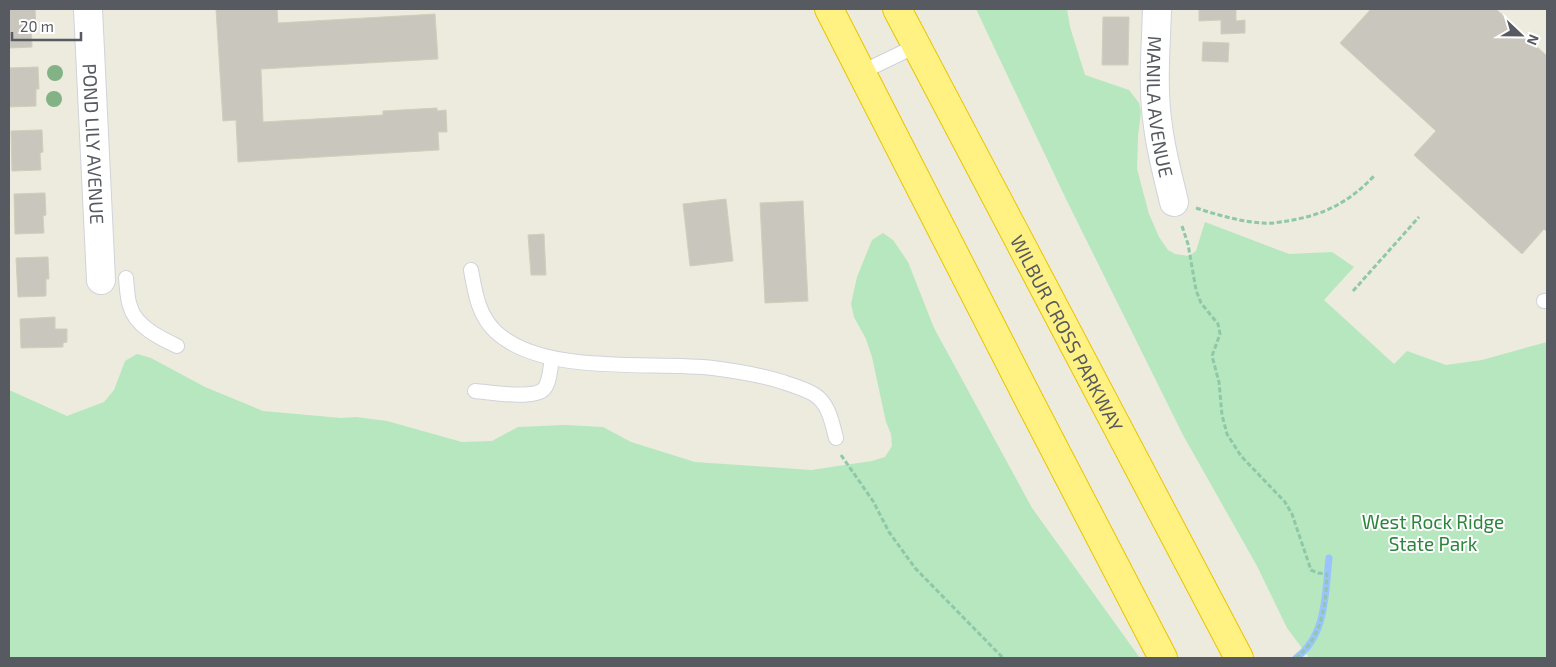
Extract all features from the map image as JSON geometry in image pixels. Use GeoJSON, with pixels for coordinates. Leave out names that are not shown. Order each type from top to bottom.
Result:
{"type":"FeatureCollection","features":[{"type":"Feature","properties":{"kind":"highway"},"geometry":{"type":"LineString","coordinates":[[829,9],[1163,658]]}},
{"type":"Feature","properties":{"kind":"highway","name":"WILBUR CROSS PARKWAY"},"geometry":{"type":"LineString","coordinates":[[896,9],[1240,658]]}},
{"type":"Feature","properties":{"kind":"street","name":"POND LILY AVENUE"},"geometry":{"type":"LineString","coordinates":[[88,9],[114,279]]}},
{"type":"Feature","properties":{"kind":"street","name":"MANILA AVENUE"},"geometry":{"type":"LineString","coordinates":[[1157,9],[1155,72],[1157,123],[1163,162],[1174,202]]}},
{"type":"Feature","properties":{"kind":"lane"},"geometry":{"type":"LineString","coordinates":[[862,72],[916,46]]}},
{"type":"Feature","properties":{"kind":"lane"},"geometry":{"type":"LineString","coordinates":[[471,270],[479,308],[496,331],[520,348],[552,359],[712,368],[768,377],[816,395],[829,410],[836,438]]}},
{"type":"Feature","properties":{"kind":"lane"},"geometry":{"type":"LineString","coordinates":[[114,279],[141,324],[159,338],[177,346]]}},
{"type":"Feature","properties":{"kind":"lane"},"geometry":{"type":"LineString","coordinates":[[475,391],[533,394],[544,389],[549,378],[552,359]]}},
{"type":"Feature","properties":{"kind":"path"},"geometry":{"type":"LineString","coordinates":[[1174,202],[1237,220],[1266,224],[1300,218],[1332,209],[1355,194],[1374,176]]}},
{"type":"Feature","properties":{"kind":"path"},"geometry":{"type":"LineString","coordinates":[[1174,202],[1188,244],[1196,290],[1201,303],[1218,324],[1220,334],[1212,356],[1219,382],[1222,415],[1227,434],[1242,456],[1285,502],[1292,514],[1311,570],[1327,574],[1325,601],[1316,633],[1311,643],[1296,658]]}},
{"type":"Feature","properties":{"kind":"path"},"geometry":{"type":"LineString","coordinates":[[1353,291],[1419,217]]}},
{"type":"Feature","properties":{"kind":"path"},"geometry":{"type":"LineString","coordinates":[[836,438],[840,454],[861,484],[889,532],[915,568],[1004,658]]}},
{"type":"Feature","properties":{"kind":"green space","name":"West Rock Ridge State Park"},"geometry":{"type":"Polygon","coordinates":[[[976,9],[1067,9],[1070,27],[1085,75],[1129,90],[1139,103],[1141,112],[1137,169],[1149,214],[1159,237],[1168,250],[1175,254],[1189,256],[1196,251],[1205,222],[1289,254],[1332,252],[1354,267],[1324,300],[1394,364],[1407,351],[1446,365],[1482,360],[1547,342],[1547,658],[1307,658],[1308,656],[1287,628],[1257,566],[1183,435],[1066,199],[976,9]]]}},
{"type":"Feature","properties":{"kind":"green space"},"geometry":{"type":"Polygon","coordinates":[[[883,233],[893,240],[908,262],[934,328],[1032,508],[1140,658],[9,658],[9,390],[67,416],[104,402],[114,390],[125,361],[137,354],[151,358],[205,387],[263,411],[387,421],[462,442],[492,441],[518,427],[565,425],[603,427],[631,442],[695,462],[811,470],[872,461],[885,457],[892,446],[891,434],[886,422],[872,357],[866,339],[854,317],[851,304],[857,277],[872,240],[883,233]]]}},
{"type":"Feature","properties":{"kind":"building"},"geometry":{"type":"Polygon","coordinates":[[[9,9],[35,9],[36,25],[31,25],[32,47],[9,48],[9,9]]]}},
{"type":"Feature","properties":{"kind":"building"},"geometry":{"type":"Polygon","coordinates":[[[216,9],[277,9],[278,23],[435,14],[438,59],[261,69],[263,122],[383,115],[383,111],[437,108],[437,111],[446,110],[447,132],[438,132],[439,150],[238,162],[236,120],[223,121],[216,9]]]}},
{"type":"Feature","properties":{"kind":"building"},"geometry":{"type":"Polygon","coordinates":[[[1199,9],[1236,9],[1236,21],[1245,20],[1245,33],[1221,34],[1221,20],[1199,21],[1199,9]]]}},
{"type":"Feature","properties":{"kind":"building"},"geometry":{"type":"Polygon","coordinates":[[[1371,9],[1496,9],[1547,56],[1547,232],[1544,229],[1522,254],[1414,155],[1436,131],[1340,43],[1371,9]]]}},
{"type":"Feature","properties":{"kind":"building"},"geometry":{"type":"Polygon","coordinates":[[[1103,17],[1129,17],[1128,65],[1102,65],[1103,17]]]}},
{"type":"Feature","properties":{"kind":"building"},"geometry":{"type":"Polygon","coordinates":[[[1203,42],[1229,43],[1228,62],[1202,61],[1203,42]]]}},
{"type":"Feature","properties":{"kind":"building"},"geometry":{"type":"Polygon","coordinates":[[[38,67],[39,89],[36,89],[36,106],[9,107],[9,68],[38,67]]]}},
{"type":"Feature","properties":{"kind":"building"},"geometry":{"type":"Polygon","coordinates":[[[42,130],[43,152],[40,153],[41,170],[12,171],[11,131],[42,130]]]}},
{"type":"Feature","properties":{"kind":"building"},"geometry":{"type":"Polygon","coordinates":[[[45,193],[46,215],[43,216],[44,233],[15,234],[14,194],[45,193]]]}},
{"type":"Feature","properties":{"kind":"building"},"geometry":{"type":"Polygon","coordinates":[[[726,199],[733,261],[690,266],[683,204],[726,199]]]}},
{"type":"Feature","properties":{"kind":"building"},"geometry":{"type":"Polygon","coordinates":[[[803,201],[808,301],[765,303],[760,203],[803,201]]]}},
{"type":"Feature","properties":{"kind":"building"},"geometry":{"type":"Polygon","coordinates":[[[544,234],[546,275],[531,275],[528,235],[544,234]]]}},
{"type":"Feature","properties":{"kind":"building"},"geometry":{"type":"Polygon","coordinates":[[[48,257],[49,279],[46,279],[46,296],[18,297],[16,258],[48,257]]]}},
{"type":"Feature","properties":{"kind":"building"},"geometry":{"type":"Polygon","coordinates":[[[55,317],[55,329],[67,329],[67,342],[63,343],[63,347],[21,348],[20,319],[55,317]]]}},
{"type":"Feature","properties":{"kind":"waterway"},"geometry":{"type":"LineString","coordinates":[[1296,658],[1314,638],[1319,625],[1325,599],[1329,558]]}}]}
